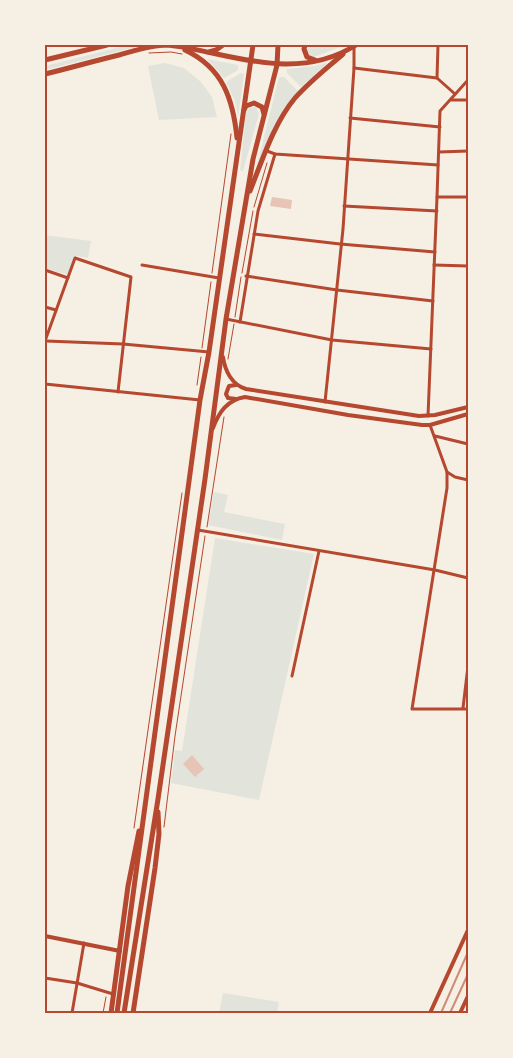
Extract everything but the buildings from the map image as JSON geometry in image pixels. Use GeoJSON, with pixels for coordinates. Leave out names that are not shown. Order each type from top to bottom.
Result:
{"type":"FeatureCollection","features":[{"type":"Feature","properties":{"kind":"main road"},"geometry":{"type":"LineString","coordinates":[[45,60],[107,45]]}},
{"type":"Feature","properties":{"kind":"main road"},"geometry":{"type":"LineString","coordinates":[[45,74],[148,47],[166,45],[251,62],[277,65],[300,64],[320,60],[355,46]]}},
{"type":"Feature","properties":{"kind":"main road"},"geometry":{"type":"LineString","coordinates":[[206,52],[216,50],[223,45]]}},
{"type":"Feature","properties":{"kind":"main road"},"geometry":{"type":"LineString","coordinates":[[118,1013],[200,400],[209,352],[253,45]]}},
{"type":"Feature","properties":{"kind":"main road"},"geometry":{"type":"LineString","coordinates":[[124,1013],[158,799],[226,319],[254,151],[277,65],[278,45]]}},
{"type":"Feature","properties":{"kind":"main road"},"geometry":{"type":"LineString","coordinates":[[305,45],[304,49],[310,59],[320,60]]}},
{"type":"Feature","properties":{"kind":"main road"},"geometry":{"type":"LineString","coordinates":[[178,46],[203,60],[218,76],[234,112],[238,147]]}},
{"type":"Feature","properties":{"kind":"main road"},"geometry":{"type":"LineString","coordinates":[[245,203],[271,153],[279,124],[294,100],[312,80],[346,51]]}},
{"type":"Feature","properties":{"kind":"main road"},"geometry":{"type":"LineString","coordinates":[[243,112],[246,106],[254,103],[262,107],[264,117]]}},
{"type":"Feature","properties":{"kind":"main road"},"geometry":{"type":"LineString","coordinates":[[133,1013],[159,834],[158,799]]}},
{"type":"Feature","properties":{"kind":"main road"},"geometry":{"type":"LineString","coordinates":[[111,1013],[131,869],[144,808]]}},
{"type":"Feature","properties":{"kind":"street"},"geometry":{"type":"LineString","coordinates":[[437,78],[438,45]]}},
{"type":"Feature","properties":{"kind":"street"},"geometry":{"type":"LineString","coordinates":[[325,403],[337,290],[355,46]]}},
{"type":"Feature","properties":{"kind":"street"},"geometry":{"type":"LineString","coordinates":[[354,68],[437,78],[455,94]]}},
{"type":"Feature","properties":{"kind":"street"},"geometry":{"type":"LineString","coordinates":[[428,416],[440,111],[468,80]]}},
{"type":"Feature","properties":{"kind":"street"},"geometry":{"type":"LineString","coordinates":[[450,100],[468,100]]}},
{"type":"Feature","properties":{"kind":"street"},"geometry":{"type":"LineString","coordinates":[[350,118],[440,127]]}},
{"type":"Feature","properties":{"kind":"street"},"geometry":{"type":"LineString","coordinates":[[439,152],[468,151]]}},
{"type":"Feature","properties":{"kind":"street"},"geometry":{"type":"LineString","coordinates":[[240,322],[246,276],[271,153],[438,165]]}},
{"type":"Feature","properties":{"kind":"street"},"geometry":{"type":"LineString","coordinates":[[437,197],[468,197]]}},
{"type":"Feature","properties":{"kind":"street"},"geometry":{"type":"LineString","coordinates":[[344,206],[437,211]]}},
{"type":"Feature","properties":{"kind":"street"},"geometry":{"type":"LineString","coordinates":[[254,234],[435,252]]}},
{"type":"Feature","properties":{"kind":"street"},"geometry":{"type":"LineString","coordinates":[[118,392],[123,344],[131,277],[75,258],[45,341],[123,344],[209,352]]}},
{"type":"Feature","properties":{"kind":"street"},"geometry":{"type":"LineString","coordinates":[[142,265],[219,278]]}},
{"type":"Feature","properties":{"kind":"street"},"geometry":{"type":"LineString","coordinates":[[434,265],[468,266]]}},
{"type":"Feature","properties":{"kind":"street"},"geometry":{"type":"LineString","coordinates":[[45,270],[68,278]]}},
{"type":"Feature","properties":{"kind":"street"},"geometry":{"type":"LineString","coordinates":[[246,276],[337,290],[433,300]]}},
{"type":"Feature","properties":{"kind":"street"},"geometry":{"type":"LineString","coordinates":[[45,307],[56,310]]}},
{"type":"Feature","properties":{"kind":"street"},"geometry":{"type":"LineString","coordinates":[[226,319],[332,340],[431,349]]}},
{"type":"Feature","properties":{"kind":"street"},"geometry":{"type":"LineString","coordinates":[[222,352],[226,369],[236,385],[246,390],[325,403],[428,416],[468,406]]}},
{"type":"Feature","properties":{"kind":"street"},"geometry":{"type":"LineString","coordinates":[[45,384],[200,400]]}},
{"type":"Feature","properties":{"kind":"street"},"geometry":{"type":"LineString","coordinates":[[236,385],[229,386],[226,394],[228,398],[237,399],[245,397],[430,425],[468,414]]}},
{"type":"Feature","properties":{"kind":"street"},"geometry":{"type":"LineString","coordinates":[[210,435],[217,417],[224,408],[237,399]]}},
{"type":"Feature","properties":{"kind":"street"},"geometry":{"type":"LineString","coordinates":[[430,425],[447,472],[445,507],[412,709],[468,709]]}},
{"type":"Feature","properties":{"kind":"street"},"geometry":{"type":"LineString","coordinates":[[434,436],[468,444]]}},
{"type":"Feature","properties":{"kind":"street"},"geometry":{"type":"LineString","coordinates":[[447,472],[455,477],[468,480]]}},
{"type":"Feature","properties":{"kind":"street"},"geometry":{"type":"LineString","coordinates":[[197,530],[435,570],[468,578]]}},
{"type":"Feature","properties":{"kind":"street"},"geometry":{"type":"LineString","coordinates":[[292,676],[319,550]]}},
{"type":"Feature","properties":{"kind":"street"},"geometry":{"type":"LineString","coordinates":[[463,708],[468,666]]}},
{"type":"Feature","properties":{"kind":"street"},"geometry":{"type":"LineString","coordinates":[[430,1013],[468,930]]}},
{"type":"Feature","properties":{"kind":"street"},"geometry":{"type":"LineString","coordinates":[[45,936],[120,951]]}},
{"type":"Feature","properties":{"kind":"street"},"geometry":{"type":"LineString","coordinates":[[72,1013],[84,944]]}},
{"type":"Feature","properties":{"kind":"street"},"geometry":{"type":"LineString","coordinates":[[45,978],[77,983],[114,994]]}},
{"type":"Feature","properties":{"kind":"street"},"geometry":{"type":"LineString","coordinates":[[460,1013],[468,996]]}},
{"type":"Feature","properties":{"kind":"path"},"geometry":{"type":"LineString","coordinates":[[148,47],[149,53],[171,52],[188,56]]}},
{"type":"Feature","properties":{"kind":"path"},"geometry":{"type":"LineString","coordinates":[[197,385],[231,131]]}},
{"type":"Feature","properties":{"kind":"path"},"geometry":{"type":"LineString","coordinates":[[226,369],[249,227],[259,186],[271,153]]}},
{"type":"Feature","properties":{"kind":"path"},"geometry":{"type":"LineString","coordinates":[[164,832],[175,736],[224,408]]}},
{"type":"Feature","properties":{"kind":"path"},"geometry":{"type":"LineString","coordinates":[[133,836],[182,491]]}},
{"type":"Feature","properties":{"kind":"path"},"geometry":{"type":"LineString","coordinates":[[103,1013],[108,992]]}},
{"type":"Feature","properties":{"kind":"shaded area"},"geometry":{"type":"Polygon","coordinates":[[[128,45],[144,45],[45,70],[45,66],[128,45]]]}},
{"type":"Feature","properties":{"kind":"shaded area"},"geometry":{"type":"Polygon","coordinates":[[[308,45],[345,45],[314,57],[310,56],[307,51],[308,45]]]}},
{"type":"Feature","properties":{"kind":"shaded area"},"geometry":{"type":"Polygon","coordinates":[[[207,59],[238,65],[238,70],[224,78],[207,59]]]}},
{"type":"Feature","properties":{"kind":"shaded area"},"geometry":{"type":"Polygon","coordinates":[[[165,63],[184,68],[201,82],[212,97],[217,117],[159,120],[148,66],[165,63]]]}},
{"type":"Feature","properties":{"kind":"shaded area"},"geometry":{"type":"Polygon","coordinates":[[[326,63],[301,87],[287,73],[287,69],[326,63]]]}},
{"type":"Feature","properties":{"kind":"shaded area"},"geometry":{"type":"Polygon","coordinates":[[[241,73],[244,74],[238,117],[235,101],[226,82],[241,73]]]}},
{"type":"Feature","properties":{"kind":"shaded area"},"geometry":{"type":"Polygon","coordinates":[[[279,77],[284,77],[298,91],[257,165],[279,77]]]}},
{"type":"Feature","properties":{"kind":"shaded area"},"geometry":{"type":"Polygon","coordinates":[[[256,107],[259,114],[243,171],[240,170],[246,112],[249,108],[256,107]]]}},
{"type":"Feature","properties":{"kind":"shaded area"},"geometry":{"type":"Polygon","coordinates":[[[45,235],[91,241],[88,258],[77,256],[68,275],[45,268],[45,235]]]}},
{"type":"Feature","properties":{"kind":"shaded area"},"geometry":{"type":"Polygon","coordinates":[[[214,492],[228,495],[224,512],[285,524],[282,540],[208,525],[214,492]]]}},
{"type":"Feature","properties":{"kind":"shaded area"},"geometry":{"type":"Polygon","coordinates":[[[215,538],[314,554],[259,800],[171,783],[175,750],[182,751],[215,538]]]}},
{"type":"Feature","properties":{"kind":"shaded area"},"geometry":{"type":"Polygon","coordinates":[[[223,993],[279,1002],[277,1013],[219,1013],[223,993]]]}},
{"type":"Feature","properties":{"kind":"railway"},"geometry":{"type":"LineString","coordinates":[[441,1013],[468,952]]}},
{"type":"Feature","properties":{"kind":"railway"},"geometry":{"type":"LineString","coordinates":[[450,1013],[468,974]]}}]}
